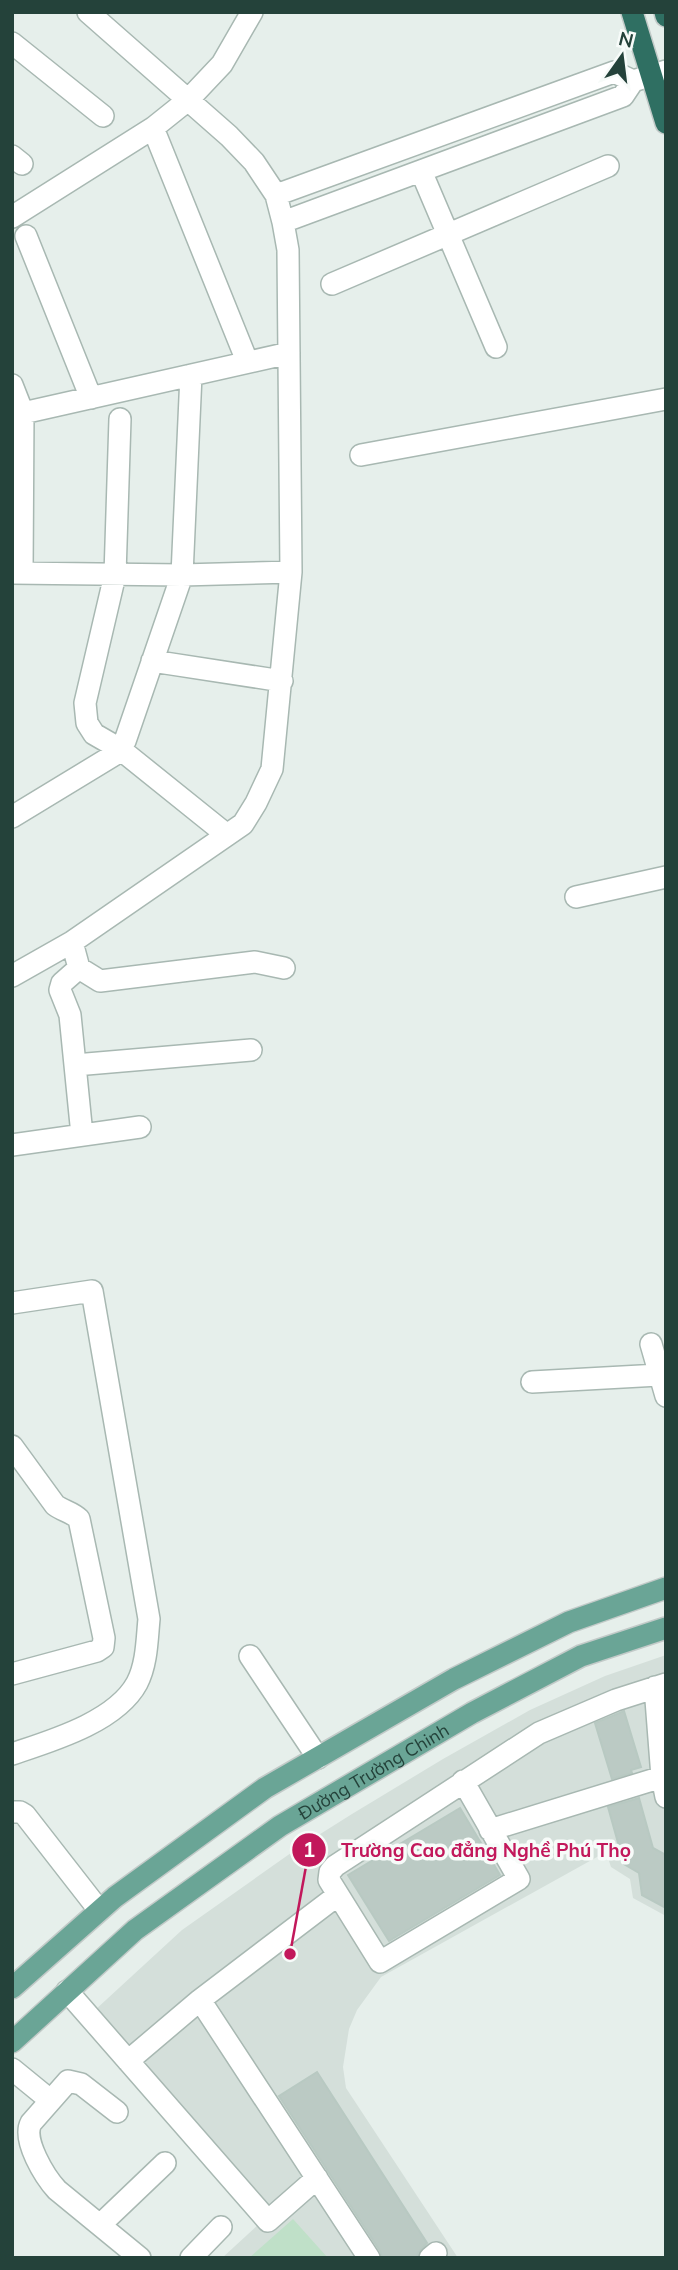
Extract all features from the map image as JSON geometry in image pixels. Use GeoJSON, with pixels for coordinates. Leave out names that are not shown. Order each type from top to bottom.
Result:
{"type":"FeatureCollection","features":[{"type":"Feature","properties":{"kind":"highway"},"geometry":{"type":"LineString","coordinates":[[632,12],[666,123]]}},
{"type":"Feature","properties":{"kind":"main road"},"geometry":{"type":"LineString","coordinates":[[12,1988],[99,1910],[265,1788],[454,1679],[569,1622],[666,1588]]}},
{"type":"Feature","properties":{"kind":"main road","name":"Đường Trường Chinh"},"geometry":{"type":"LineString","coordinates":[[12,2042],[135,1930],[280,1826],[472,1713],[581,1656],[666,1628]]}},
{"type":"Feature","properties":{"kind":"street"},"geometry":{"type":"LineString","coordinates":[[12,976],[72,942],[243,824],[272,769],[291,572],[288,250],[276,195],[254,162],[229,136],[88,12]]}},
{"type":"Feature","properties":{"kind":"street"},"geometry":{"type":"LineString","coordinates":[[12,217],[153,128],[188,100],[222,64],[252,12]]}},
{"type":"Feature","properties":{"kind":"street"},"geometry":{"type":"LineString","coordinates":[[12,43],[103,116]]}},
{"type":"Feature","properties":{"kind":"street"},"geometry":{"type":"LineString","coordinates":[[276,195],[614,72],[650,76]]}},
{"type":"Feature","properties":{"kind":"street"},"geometry":{"type":"LineString","coordinates":[[283,222],[623,96],[650,76]]}},
{"type":"Feature","properties":{"kind":"street"},"geometry":{"type":"LineString","coordinates":[[480,121],[489,145]]}},
{"type":"Feature","properties":{"kind":"street"},"geometry":{"type":"LineString","coordinates":[[153,128],[247,361]]}},
{"type":"Feature","properties":{"kind":"street"},"geometry":{"type":"LineString","coordinates":[[400,150],[447,233],[496,347]]}},
{"type":"Feature","properties":{"kind":"street"},"geometry":{"type":"LineString","coordinates":[[332,284],[608,166]]}},
{"type":"Feature","properties":{"kind":"street"},"geometry":{"type":"LineString","coordinates":[[26,236],[91,398]]}},
{"type":"Feature","properties":{"kind":"street"},"geometry":{"type":"LineString","coordinates":[[23,414],[289,353]]}},
{"type":"Feature","properties":{"kind":"street"},"geometry":{"type":"LineString","coordinates":[[12,817],[114,755],[125,741],[182,575],[191,375]]}},
{"type":"Feature","properties":{"kind":"street"},"geometry":{"type":"LineString","coordinates":[[12,384],[23,414],[17,573],[182,575],[291,572]]}},
{"type":"Feature","properties":{"kind":"street"},"geometry":{"type":"LineString","coordinates":[[361,455],[666,399]]}},
{"type":"Feature","properties":{"kind":"street"},"geometry":{"type":"LineString","coordinates":[[120,419],[115,575],[85,703],[87,723],[94,734],[120,749],[227,835]]}},
{"type":"Feature","properties":{"kind":"street"},"geometry":{"type":"LineString","coordinates":[[152,661],[282,681]]}},
{"type":"Feature","properties":{"kind":"street"},"geometry":{"type":"LineString","coordinates":[[576,897],[666,877]]}},
{"type":"Feature","properties":{"kind":"street"},"geometry":{"type":"LineString","coordinates":[[72,942],[79,968],[100,981],[255,962],[284,968]]}},
{"type":"Feature","properties":{"kind":"street"},"geometry":{"type":"LineString","coordinates":[[79,968],[62,983],[60,990],[62,1001],[70,1015],[82,1135]]}},
{"type":"Feature","properties":{"kind":"street"},"geometry":{"type":"LineString","coordinates":[[75,1065],[251,1050]]}},
{"type":"Feature","properties":{"kind":"street"},"geometry":{"type":"LineString","coordinates":[[12,1145],[140,1128]]}},
{"type":"Feature","properties":{"kind":"street"},"geometry":{"type":"LineString","coordinates":[[12,1303],[92,1291],[149,1619],[145,1657],[138,1682],[126,1698],[101,1717],[62,1737],[12,1754]]}},
{"type":"Feature","properties":{"kind":"street"},"geometry":{"type":"LineString","coordinates":[[651,1344],[666,1396]]}},
{"type":"Feature","properties":{"kind":"street"},"geometry":{"type":"LineString","coordinates":[[531,1382],[659,1375]]}},
{"type":"Feature","properties":{"kind":"street"},"geometry":{"type":"LineString","coordinates":[[12,1446],[55,1505],[79,1518],[104,1638],[103,1647],[97,1651],[12,1674]]}},
{"type":"Feature","properties":{"kind":"street"},"geometry":{"type":"LineString","coordinates":[[250,1656],[317,1758]]}},
{"type":"Feature","properties":{"kind":"street"},"geometry":{"type":"LineString","coordinates":[[463,1781],[490,1830],[519,1879],[380,1962],[329,1880],[330,1872],[335,1866],[463,1781],[539,1733],[616,1700],[660,1685],[664,1787],[490,1830]]}},
{"type":"Feature","properties":{"kind":"street"},"geometry":{"type":"LineString","coordinates":[[14,1812],[25,1815],[99,1910]]}},
{"type":"Feature","properties":{"kind":"street"},"geometry":{"type":"LineString","coordinates":[[128,2061],[200,2000],[338,1895]]}},
{"type":"Feature","properties":{"kind":"street"},"geometry":{"type":"LineString","coordinates":[[67,1991],[268,2221],[317,2178]]}},
{"type":"Feature","properties":{"kind":"street"},"geometry":{"type":"LineString","coordinates":[[200,2000],[369,2258]]}},
{"type":"Feature","properties":{"kind":"street"},"geometry":{"type":"LineString","coordinates":[[12,2069],[50,2099]]}},
{"type":"Feature","properties":{"kind":"street"},"geometry":{"type":"LineString","coordinates":[[117,2112],[81,2084],[68,2081],[31,2123],[28,2141],[49,2182],[140,2258]]}},
{"type":"Feature","properties":{"kind":"street"},"geometry":{"type":"LineString","coordinates":[[100,2225],[165,2163]]}},
{"type":"Feature","properties":{"kind":"street"},"geometry":{"type":"LineString","coordinates":[[191,2258],[221,2227]]}},
{"type":"Feature","properties":{"kind":"shaded area"},"geometry":{"type":"Polygon","coordinates":[[[666,1655],[666,1916],[633,1898],[630,1879],[611,1867],[606,1852],[381,1977],[357,2010],[349,2029],[343,2067],[346,2088],[458,2258],[222,2258],[259,2224],[82,2022],[182,1930],[298,1848],[352,1814],[530,1710],[605,1676],[666,1655]]]}},
{"type":"Feature","properties":{"kind":"green space"},"geometry":{"type":"Polygon","coordinates":[[[293,2219],[328,2258],[249,2258],[293,2219]]]}},
{"type":"Feature","properties":{"kind":"building"},"geometry":{"type":"Polygon","coordinates":[[[624,1711],[641,1767],[631,1770],[632,1773],[612,1779],[595,1723],[624,1711]]]}},
{"type":"Feature","properties":{"kind":"building"},"geometry":{"type":"Polygon","coordinates":[[[639,1798],[653,1848],[666,1855],[666,1908],[642,1895],[639,1873],[624,1864],[608,1807],[639,1798]]]}},
{"type":"Feature","properties":{"kind":"building"},"geometry":{"type":"Polygon","coordinates":[[[460,1808],[500,1875],[389,1941],[348,1875],[460,1808]]]}},
{"type":"Feature","properties":{"kind":"building"},"geometry":{"type":"Polygon","coordinates":[[[317,2072],[427,2243],[417,2258],[382,2258],[279,2096],[317,2072]]]}},
{"type":"Feature","properties":{"kind":"place","name":"Trường Cao đẳng Nghề Phú Thọ"},"geometry":{"type":"Point","coordinates":[290,1954]}}]}
